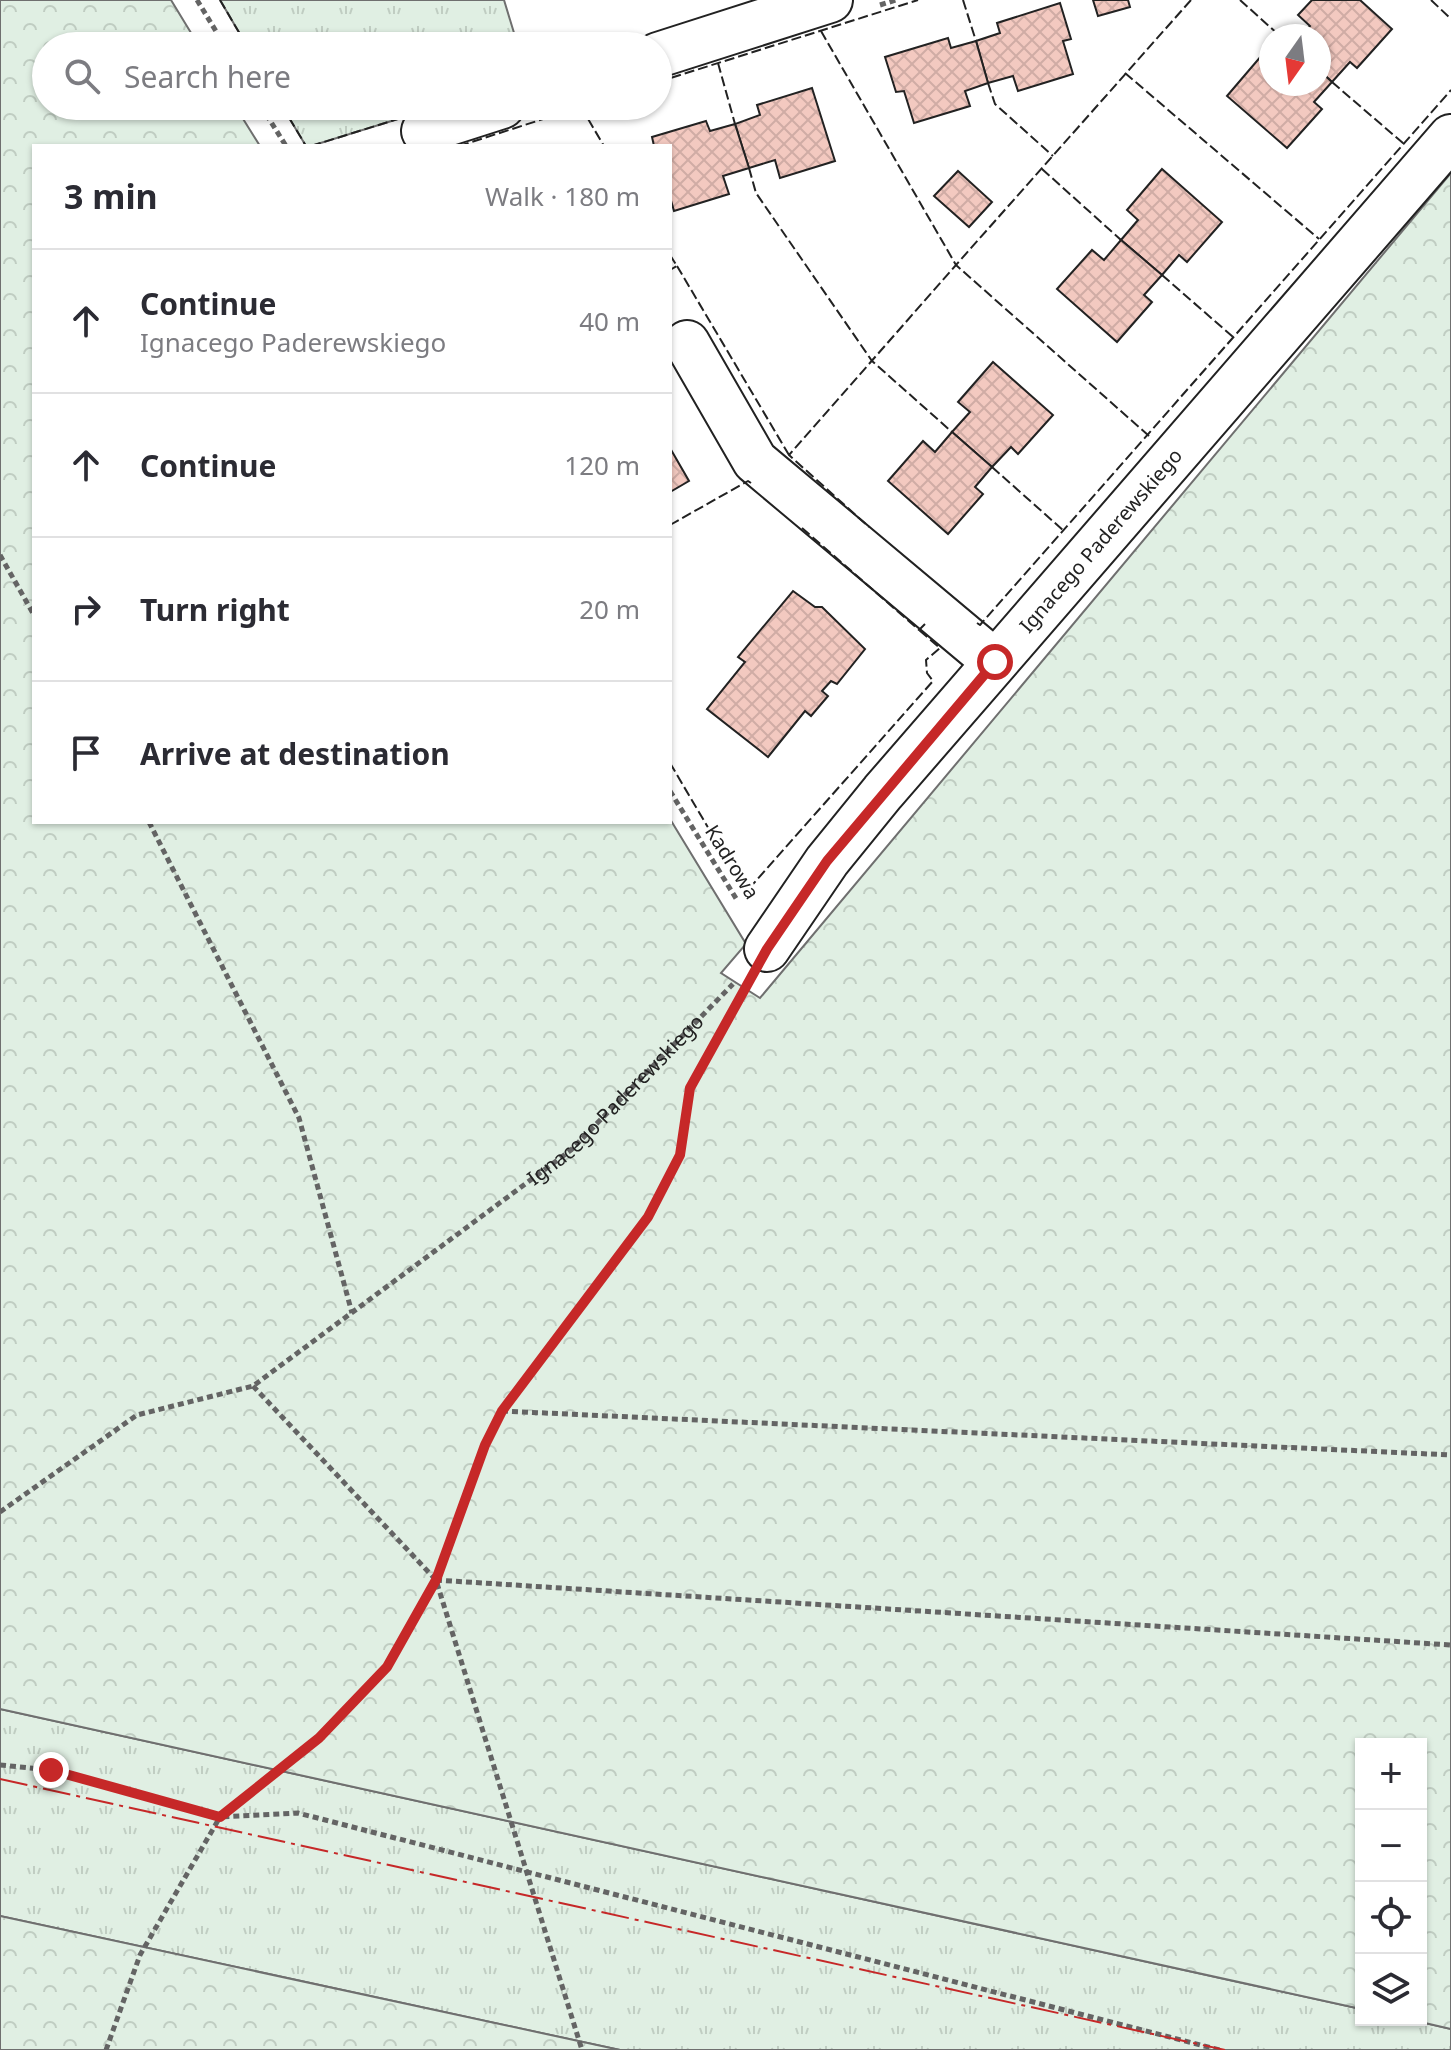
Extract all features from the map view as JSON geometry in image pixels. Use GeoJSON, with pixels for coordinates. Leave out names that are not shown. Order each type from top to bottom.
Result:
{"type":"FeatureCollection","features":[{"type":"Feature","properties":{"kind":"street"},"geometry":{"type":"LineString","coordinates":[[672,51],[830,0]]}},
{"type":"Feature","properties":{"kind":"street"},"geometry":{"type":"LineString","coordinates":[[424,131],[458,120]]}},
{"type":"Feature","properties":{"kind":"street","name":"Ignacego Paderewskiego"},"geometry":{"type":"LineString","coordinates":[[767,949],[836,849],[1451,137]]}},
{"type":"Feature","properties":{"kind":"street"},"geometry":{"type":"LineString","coordinates":[[687,343],[755,461],[995,662]]}},
{"type":"Feature","properties":{"kind":"path"},"geometry":{"type":"LineString","coordinates":[[197,0],[216,32]]}},
{"type":"Feature","properties":{"kind":"path"},"geometry":{"type":"LineString","coordinates":[[270,120],[285,144]]}},
{"type":"Feature","properties":{"kind":"path"},"geometry":{"type":"LineString","coordinates":[[0,555],[32,611]]}},
{"type":"Feature","properties":{"kind":"path","name":"Kadrowa"},"geometry":{"type":"LineString","coordinates":[[672,794],[767,949]]}},
{"type":"Feature","properties":{"kind":"path"},"geometry":{"type":"LineString","coordinates":[[150,824],[299,1118],[352,1313]]}},
{"type":"Feature","properties":{"kind":"path"},"geometry":{"type":"LineString","coordinates":[[106,2050],[140,1955],[220,1817],[319,1738],[387,1667],[436,1580],[485,1445],[502,1411],[648,1217],[680,1155],[690,1088],[767,949]]}},
{"type":"Feature","properties":{"kind":"path","name":"Ignacego Paderewskiego"},"geometry":{"type":"LineString","coordinates":[[253,1386],[571,1150],[767,949]]}},
{"type":"Feature","properties":{"kind":"path"},"geometry":{"type":"LineString","coordinates":[[0,1512],[137,1415],[253,1386],[436,1580],[582,2050]]}},
{"type":"Feature","properties":{"kind":"path"},"geometry":{"type":"LineString","coordinates":[[502,1411],[1451,1455]]}},
{"type":"Feature","properties":{"kind":"path"},"geometry":{"type":"LineString","coordinates":[[436,1580],[1451,1645]]}},
{"type":"Feature","properties":{"kind":"path"},"geometry":{"type":"LineString","coordinates":[[0,1765],[51,1770],[220,1817],[298,1813],[1220,2050]]}},
{"type":"Feature","properties":{"kind":"green space"},"geometry":{"type":"Polygon","coordinates":[[[0,0],[171,0],[190,32],[32,32],[32,120],[244,120],[259,144],[32,144],[32,824],[672,822],[746,944],[721,973],[760,998],[1451,173],[1451,2029],[1427,2023],[1427,1738],[1355,1738],[1355,2008],[0,1709],[0,0]]]}},
{"type":"Feature","properties":{"kind":"green space"},"geometry":{"type":"Polygon","coordinates":[[[220,0],[504,0],[514,32],[239,32],[220,0]]]}},
{"type":"Feature","properties":{"kind":"green space"},"geometry":{"type":"Polygon","coordinates":[[[290,120],[395,120],[317,144],[305,144],[290,120]]]}},
{"type":"Feature","properties":{"kind":"green space"},"geometry":{"type":"Polygon","coordinates":[[[0,1709],[1355,2008],[1355,2026],[1427,2026],[1427,2023],[1451,2029],[1451,2050],[620,2050],[0,1916],[0,1709]]]}},
{"type":"Feature","properties":{"kind":"green space"},"geometry":{"type":"Polygon","coordinates":[[[0,1916],[620,2050],[0,2050],[0,1916]]]}},
{"type":"Feature","properties":{"kind":"building"},"geometry":{"type":"Polygon","coordinates":[[[1093,0],[1128,0],[1130,7],[1098,16],[1093,0]]]}},
{"type":"Feature","properties":{"kind":"building"},"geometry":{"type":"Polygon","coordinates":[[[1312,0],[1360,0],[1392,29],[1357,68],[1350,62],[1332,82],[1331,24],[1308,24],[1298,15],[1312,0]]]}},
{"type":"Feature","properties":{"kind":"building"},"geometry":{"type":"Polygon","coordinates":[[[1060,3],[1071,39],[1063,41],[1073,74],[1018,91],[1013,76],[988,83],[976,41],[1000,33],[997,23],[1060,3]]]}},
{"type":"Feature","properties":{"kind":"building"},"geometry":{"type":"Polygon","coordinates":[[[948,38],[951,48],[976,41],[988,83],[965,91],[970,106],[914,123],[904,91],[896,92],[885,57],[948,38]]]}},
{"type":"Feature","properties":{"kind":"building"},"geometry":{"type":"Polygon","coordinates":[[[1259,59],[1259,96],[1319,96],[1314,102],[1322,109],[1287,148],[1227,96],[1259,59]]]}},
{"type":"Feature","properties":{"kind":"building"},"geometry":{"type":"Polygon","coordinates":[[[812,88],[835,161],[780,178],[775,160],[749,168],[735,124],[760,115],[757,105],[812,88]]]}},
{"type":"Feature","properties":{"kind":"building"},"geometry":{"type":"Polygon","coordinates":[[[706,121],[710,131],[735,124],[749,168],[723,176],[729,194],[674,211],[672,144],[654,144],[652,137],[706,121]]]}},
{"type":"Feature","properties":{"kind":"building"},"geometry":{"type":"Polygon","coordinates":[[[1162,169],[1222,222],[1187,262],[1179,255],[1162,275],[1121,240],[1138,220],[1127,210],[1162,169]]]}},
{"type":"Feature","properties":{"kind":"building"},"geometry":{"type":"Polygon","coordinates":[[[958,171],[992,202],[969,227],[934,196],[958,171]]]}},
{"type":"Feature","properties":{"kind":"building"},"geometry":{"type":"Polygon","coordinates":[[[1121,240],[1162,275],[1144,295],[1152,302],[1117,342],[1057,289],[1092,250],[1104,260],[1121,240]]]}},
{"type":"Feature","properties":{"kind":"building"},"geometry":{"type":"Polygon","coordinates":[[[993,362],[1053,415],[1018,454],[1011,447],[992,467],[952,432],[970,412],[958,402],[993,362]]]}},
{"type":"Feature","properties":{"kind":"building"},"geometry":{"type":"Polygon","coordinates":[[[952,432],[992,467],[975,487],[983,494],[948,534],[888,481],[923,441],[935,452],[952,432]]]}},
{"type":"Feature","properties":{"kind":"building"},"geometry":{"type":"Polygon","coordinates":[[[672,451],[689,481],[672,491],[672,451]]]}},
{"type":"Feature","properties":{"kind":"building"},"geometry":{"type":"Polygon","coordinates":[[[793,591],[815,607],[822,607],[865,649],[837,684],[831,681],[822,691],[828,696],[811,716],[805,711],[768,757],[707,709],[745,662],[738,657],[793,591]]]}},
{"type":"Feature","properties":{"kind":"fence"},"geometry":{"type":"LineString","coordinates":[[220,0],[239,32]]}},
{"type":"Feature","properties":{"kind":"fence"},"geometry":{"type":"LineString","coordinates":[[672,78],[918,0]]}},
{"type":"Feature","properties":{"kind":"fence"},"geometry":{"type":"LineString","coordinates":[[963,0],[976,41]]}},
{"type":"Feature","properties":{"kind":"fence"},"geometry":{"type":"LineString","coordinates":[[1149,436],[956,265],[1191,0]]}},
{"type":"Feature","properties":{"kind":"fence"},"geometry":{"type":"LineString","coordinates":[[1240,0],[1267,24]]}},
{"type":"Feature","properties":{"kind":"fence"},"geometry":{"type":"LineString","coordinates":[[1431,0],[1451,19]]}},
{"type":"Feature","properties":{"kind":"fence"},"geometry":{"type":"LineString","coordinates":[[821,31],[956,265],[789,455],[869,527]]}},
{"type":"Feature","properties":{"kind":"fence"},"geometry":{"type":"LineString","coordinates":[[718,63],[735,124]]}},
{"type":"Feature","properties":{"kind":"fence"},"geometry":{"type":"LineString","coordinates":[[1125,73],[1319,239]]}},
{"type":"Feature","properties":{"kind":"fence"},"geometry":{"type":"LineString","coordinates":[[1332,82],[1404,144]]}},
{"type":"Feature","properties":{"kind":"fence"},"geometry":{"type":"LineString","coordinates":[[988,83],[995,104],[1053,156]]}},
{"type":"Feature","properties":{"kind":"fence"},"geometry":{"type":"LineString","coordinates":[[977,623],[980,625],[1451,90]]}},
{"type":"Feature","properties":{"kind":"fence"},"geometry":{"type":"LineString","coordinates":[[290,120],[305,144]]}},
{"type":"Feature","properties":{"kind":"fence"},"geometry":{"type":"LineString","coordinates":[[317,144],[395,120]]}},
{"type":"Feature","properties":{"kind":"fence"},"geometry":{"type":"LineString","coordinates":[[465,144],[540,120]]}},
{"type":"Feature","properties":{"kind":"fence"},"geometry":{"type":"LineString","coordinates":[[589,120],[603,144]]}},
{"type":"Feature","properties":{"kind":"fence"},"geometry":{"type":"LineString","coordinates":[[749,168],[756,193],[872,361],[952,432]]}},
{"type":"Feature","properties":{"kind":"fence"},"geometry":{"type":"LineString","coordinates":[[1042,169],[1121,240]]}},
{"type":"Feature","properties":{"kind":"fence"},"geometry":{"type":"LineString","coordinates":[[672,258],[677,266],[672,269]]}},
{"type":"Feature","properties":{"kind":"fence"},"geometry":{"type":"LineString","coordinates":[[677,266],[789,455]]}},
{"type":"Feature","properties":{"kind":"fence"},"geometry":{"type":"LineString","coordinates":[[1162,275],[1233,337]]}},
{"type":"Feature","properties":{"kind":"fence"},"geometry":{"type":"LineString","coordinates":[[992,467],[1064,531]]}},
{"type":"Feature","properties":{"kind":"fence"},"geometry":{"type":"LineString","coordinates":[[672,524],[748,481],[751,483]]}},
{"type":"Feature","properties":{"kind":"fence"},"geometry":{"type":"LineString","coordinates":[[802,528],[919,630],[925,624]]}},
{"type":"Feature","properties":{"kind":"fence"},"geometry":{"type":"LineString","coordinates":[[672,766],[746,892],[933,681],[927,673],[926,660],[940,648],[919,630]]}},
{"type":"Feature","properties":{"kind":"power"},"geometry":{"type":"LineString","coordinates":[[0,1779],[1225,2050]]}},
{"type":"Feature","properties":{"kind":"route"},"geometry":{"type":"LineString","coordinates":[[51,1770],[220,1817],[319,1738],[387,1667],[436,1580],[485,1445],[502,1411],[648,1217],[680,1155],[690,1088],[767,949],[827,861],[995,662]]}}]}
